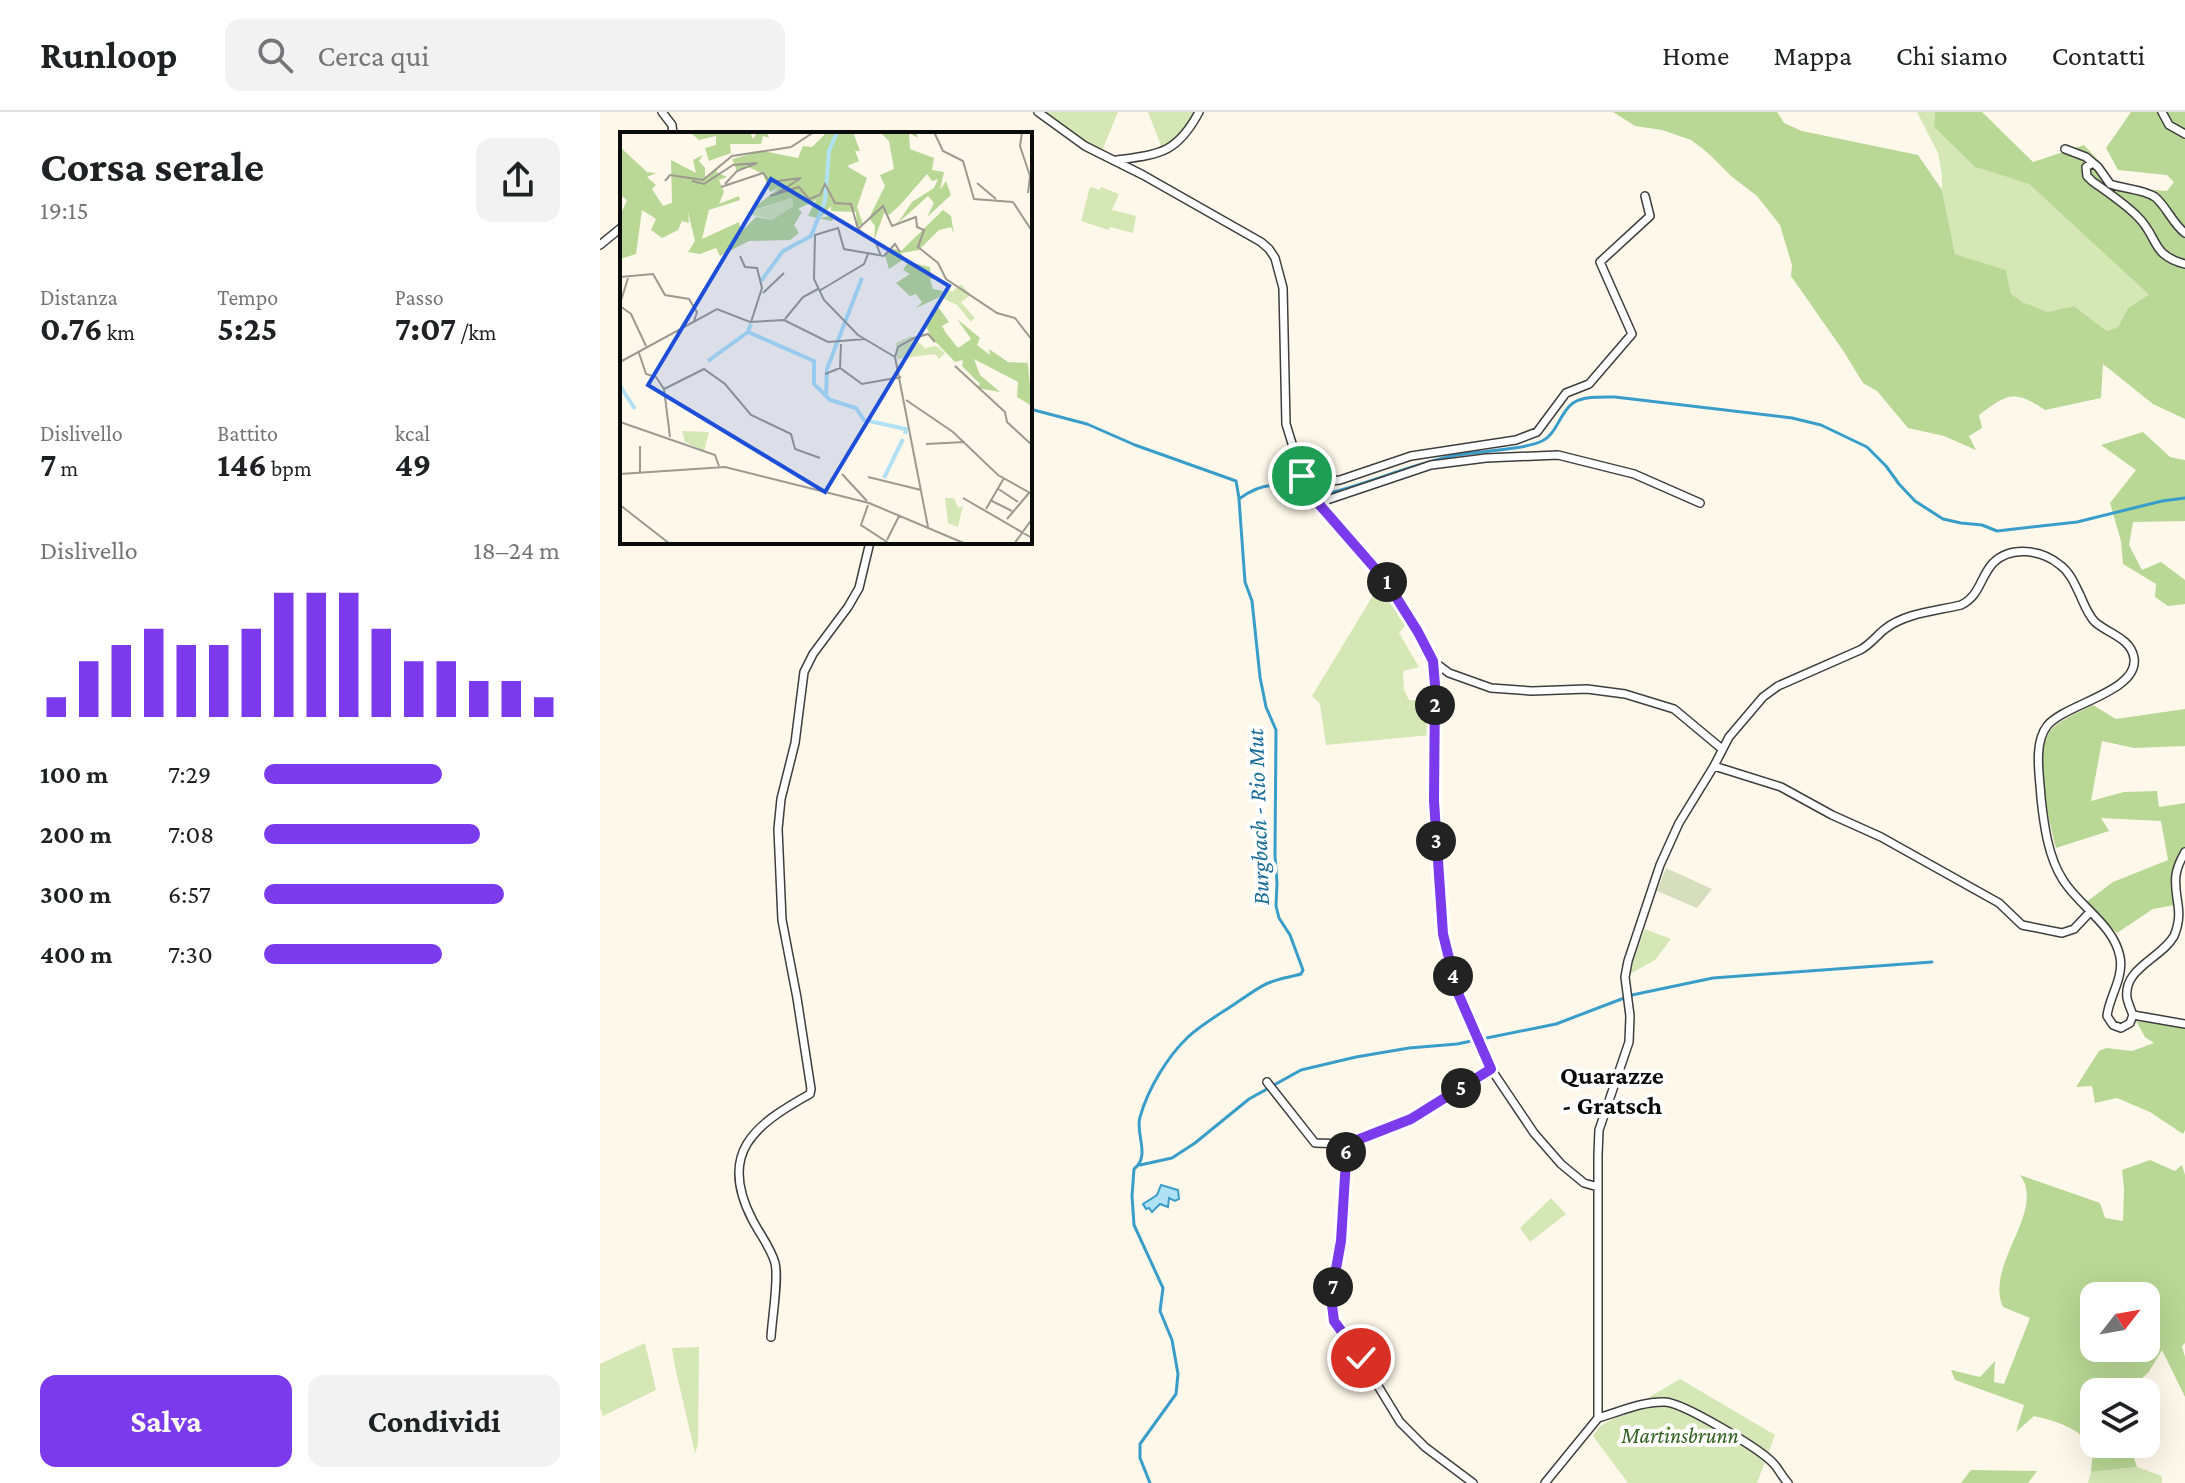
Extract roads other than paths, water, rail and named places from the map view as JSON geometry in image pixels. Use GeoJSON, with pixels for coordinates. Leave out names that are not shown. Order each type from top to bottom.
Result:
{"type":"FeatureCollection","features":[{"type":"Feature","properties":{"kind":"street"},"geometry":{"type":"LineString","coordinates":[[662,112],[672,125],[673,132]]}},
{"type":"Feature","properties":{"kind":"street"},"geometry":{"type":"LineString","coordinates":[[1038,112],[1085,146],[1116,160],[1261,242],[1271,252],[1283,288],[1286,424],[1306,484],[1318,503],[1386,581],[1433,661],[1434,801],[1443,934],[1457,991],[1491,1069],[1534,1133],[1561,1164],[1584,1183],[1598,1187]]}},
{"type":"Feature","properties":{"kind":"street"},"geometry":{"type":"LineString","coordinates":[[1116,160],[1145,156],[1172,147],[1186,134],[1199,112]]}},
{"type":"Feature","properties":{"kind":"street"},"geometry":{"type":"LineString","coordinates":[[2162,112],[2169,125],[2185,134]]}},
{"type":"Feature","properties":{"kind":"street"},"geometry":{"type":"LineString","coordinates":[[2065,149],[2086,157],[2110,184],[2158,199],[2173,222],[2185,233]]}},
{"type":"Feature","properties":{"kind":"street"},"geometry":{"type":"LineString","coordinates":[[2093,163],[2086,167],[2087,176],[2140,218],[2163,255],[2185,264]]}},
{"type":"Feature","properties":{"kind":"street"},"geometry":{"type":"LineString","coordinates":[[1306,484],[1340,480],[1411,456],[1516,440],[1537,432],[1566,393],[1589,384],[1632,334],[1600,262],[1650,216],[1645,196]]}},
{"type":"Feature","properties":{"kind":"street"},"geometry":{"type":"LineString","coordinates":[[600,245],[620,229]]}},
{"type":"Feature","properties":{"kind":"street"},"geometry":{"type":"LineString","coordinates":[[1318,503],[1431,465],[1486,458],[1558,455],[1634,474],[1700,503]]}},
{"type":"Feature","properties":{"kind":"street"},"geometry":{"type":"LineString","coordinates":[[771,1337],[775,1264],[742,1199],[737,1175],[742,1153],[753,1136],[774,1116],[810,1094],[811,1089],[782,920],[778,829],[781,799],[795,743],[804,672],[859,588],[870,544]]}},
{"type":"Feature","properties":{"kind":"street"},"geometry":{"type":"LineString","coordinates":[[1598,1418],[1599,1130],[1629,1042],[1630,1016],[1625,977],[1631,947],[1660,865],[1679,823],[1722,749],[1763,697],[1808,671],[1860,650],[1885,628],[1903,618],[1968,602],[1974,597],[1992,564],[2001,557],[2017,551],[2044,555],[2068,573],[2090,616],[2121,639],[2134,658],[2127,678],[2057,718],[2047,726],[2040,743],[2041,800],[2053,862],[2063,881],[2109,932],[2120,957],[2120,973],[2107,1016],[2113,1025],[2121,1028],[2130,1023],[2133,1015],[2127,996],[2134,974],[2175,934],[2181,911],[2176,876],[2185,852]]}},
{"type":"Feature","properties":{"kind":"street"},"geometry":{"type":"LineString","coordinates":[[1433,661],[1449,673],[1491,688],[1532,691],[1587,689],[1625,694],[1674,709],[1722,749]]}},
{"type":"Feature","properties":{"kind":"street"},"geometry":{"type":"LineString","coordinates":[[1714,766],[1781,787],[1881,837],[1999,903],[2022,925],[2062,933],[2074,929],[2090,912]]}},
{"type":"Feature","properties":{"kind":"street"},"geometry":{"type":"LineString","coordinates":[[2133,1015],[2185,1024]]}},
{"type":"Feature","properties":{"kind":"street"},"geometry":{"type":"LineString","coordinates":[[1267,1082],[1315,1143],[1347,1144],[1411,1119],[1491,1069]]}},
{"type":"Feature","properties":{"kind":"street"},"geometry":{"type":"LineString","coordinates":[[1347,1144],[1341,1241],[1331,1297],[1334,1321],[1400,1422],[1425,1447],[1473,1483]]}},
{"type":"Feature","properties":{"kind":"street"},"geometry":{"type":"LineString","coordinates":[[1545,1483],[1598,1418],[1642,1405],[1666,1402],[1709,1419],[1774,1464],[1788,1483]]}},
{"type":"Feature","properties":{"kind":"water"},"geometry":{"type":"Polygon","coordinates":[[[1161,1185],[1178,1190],[1179,1199],[1169,1198],[1168,1207],[1160,1204],[1152,1212],[1143,1204],[1157,1195],[1161,1185]]]}},
{"type":"Feature","properties":{"kind":"waterway","name":"Burgbach - Rio Mut"},"geometry":{"type":"LineString","coordinates":[[1321,495],[1440,459],[1534,444],[1547,438],[1573,403],[1588,398],[1610,397],[1792,418],[1821,425],[1867,447],[1915,501],[1943,519],[1982,525],[1997,531],[2077,522],[2185,498]]}},
{"type":"Feature","properties":{"kind":"waterway"},"geometry":{"type":"LineString","coordinates":[[1032,410],[1087,424],[1135,445],[1236,481],[1239,498]]}},
{"type":"Feature","properties":{"kind":"waterway","name":"Burgbach - Rio Mut"},"geometry":{"type":"LineString","coordinates":[[1150,1483],[1140,1458],[1140,1444],[1176,1394],[1178,1374],[1172,1340],[1160,1311],[1163,1288],[1134,1225],[1134,1169],[1139,1164],[1142,1151],[1140,1117],[1159,1074],[1188,1037],[1258,988],[1301,974],[1303,970],[1276,906],[1276,730],[1266,707],[1260,677],[1252,601],[1245,582],[1239,499],[1264,486],[1288,487],[1307,493]]}},
{"type":"Feature","properties":{"kind":"waterway"},"geometry":{"type":"LineString","coordinates":[[1140,1165],[1172,1158],[1249,1099],[1301,1070],[1356,1057],[1457,1044],[1556,1024],[1632,995],[1713,978],[1932,962]]}},
{"type":"Feature","properties":{"kind":"district","name":"Quarazze - Gratsch"},"geometry":{"type":"Point","coordinates":[1612,1090]}},
{"type":"Feature","properties":{"kind":"park label","name":"Martinsbrunn"},"geometry":{"type":"Point","coordinates":[1680,1435]}}]}
